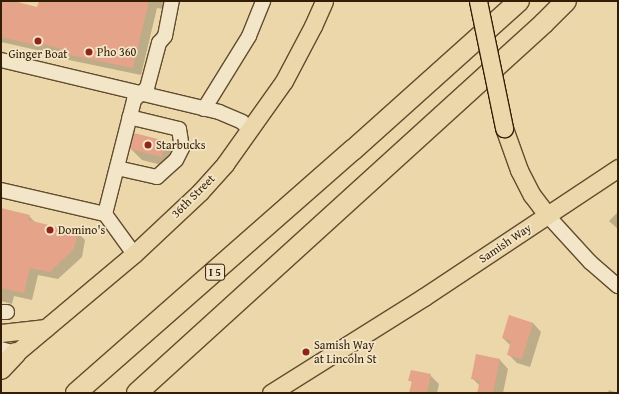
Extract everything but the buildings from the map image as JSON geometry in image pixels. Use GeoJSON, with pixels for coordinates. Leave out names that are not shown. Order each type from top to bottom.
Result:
{"type":"FeatureCollection","features":[{"type":"Feature","properties":{"kind":"highway","name":"I 5"},"geometry":{"type":"LineString","coordinates":[[76,393],[353,150],[519,1]]}},
{"type":"Feature","properties":{"kind":"highway"},"geometry":{"type":"LineString","coordinates":[[137,393],[544,23],[566,1]]}},
{"type":"Feature","properties":{"kind":"highway"},"geometry":{"type":"LineString","coordinates":[[1,369],[9,351]]}},
{"type":"Feature","properties":{"kind":"main road","name":"36th Street"},"geometry":{"type":"LineString","coordinates":[[9,351],[46,328],[134,254],[200,192],[225,164],[284,81],[313,26],[324,1]]}},
{"type":"Feature","properties":{"kind":"main road"},"geometry":{"type":"LineString","coordinates":[[478,1],[504,128],[519,170],[532,195],[547,215]]}},
{"type":"Feature","properties":{"kind":"main road","name":"Samish Way"},"geometry":{"type":"LineString","coordinates":[[271,393],[424,296],[618,168]]}},
{"type":"Feature","properties":{"kind":"main road"},"geometry":{"type":"LineString","coordinates":[[1,333],[46,328]]}},
{"type":"Feature","properties":{"kind":"street"},"geometry":{"type":"LineString","coordinates":[[105,214],[134,100],[147,88],[159,42],[165,36],[172,1]]}},
{"type":"Feature","properties":{"kind":"street"},"geometry":{"type":"LineString","coordinates":[[204,109],[248,36],[263,1]]}},
{"type":"Feature","properties":{"kind":"street"},"geometry":{"type":"LineString","coordinates":[[1,60],[218,112],[242,122],[250,130]]}},
{"type":"Feature","properties":{"kind":"street"},"geometry":{"type":"LineString","coordinates":[[117,168],[157,177],[176,160],[182,148],[179,129],[129,117]]}},
{"type":"Feature","properties":{"kind":"street"},"geometry":{"type":"LineString","coordinates":[[1,190],[105,214],[134,254]]}},
{"type":"Feature","properties":{"kind":"street"},"geometry":{"type":"LineString","coordinates":[[547,215],[590,262],[618,286]]}},
{"type":"Feature","properties":{"kind":"place","name":"Ginger Boat"},"geometry":{"type":"Point","coordinates":[38,41]}},
{"type":"Feature","properties":{"kind":"place","name":"Pho 360"},"geometry":{"type":"Point","coordinates":[89,52]}},
{"type":"Feature","properties":{"kind":"place","name":"Starbucks"},"geometry":{"type":"Point","coordinates":[148,145]}},
{"type":"Feature","properties":{"kind":"place","name":"Domino's"},"geometry":{"type":"Point","coordinates":[50,230]}},
{"type":"Feature","properties":{"kind":"place","name":"Samish Way at Lincoln St"},"geometry":{"type":"Point","coordinates":[306,352]}}]}
